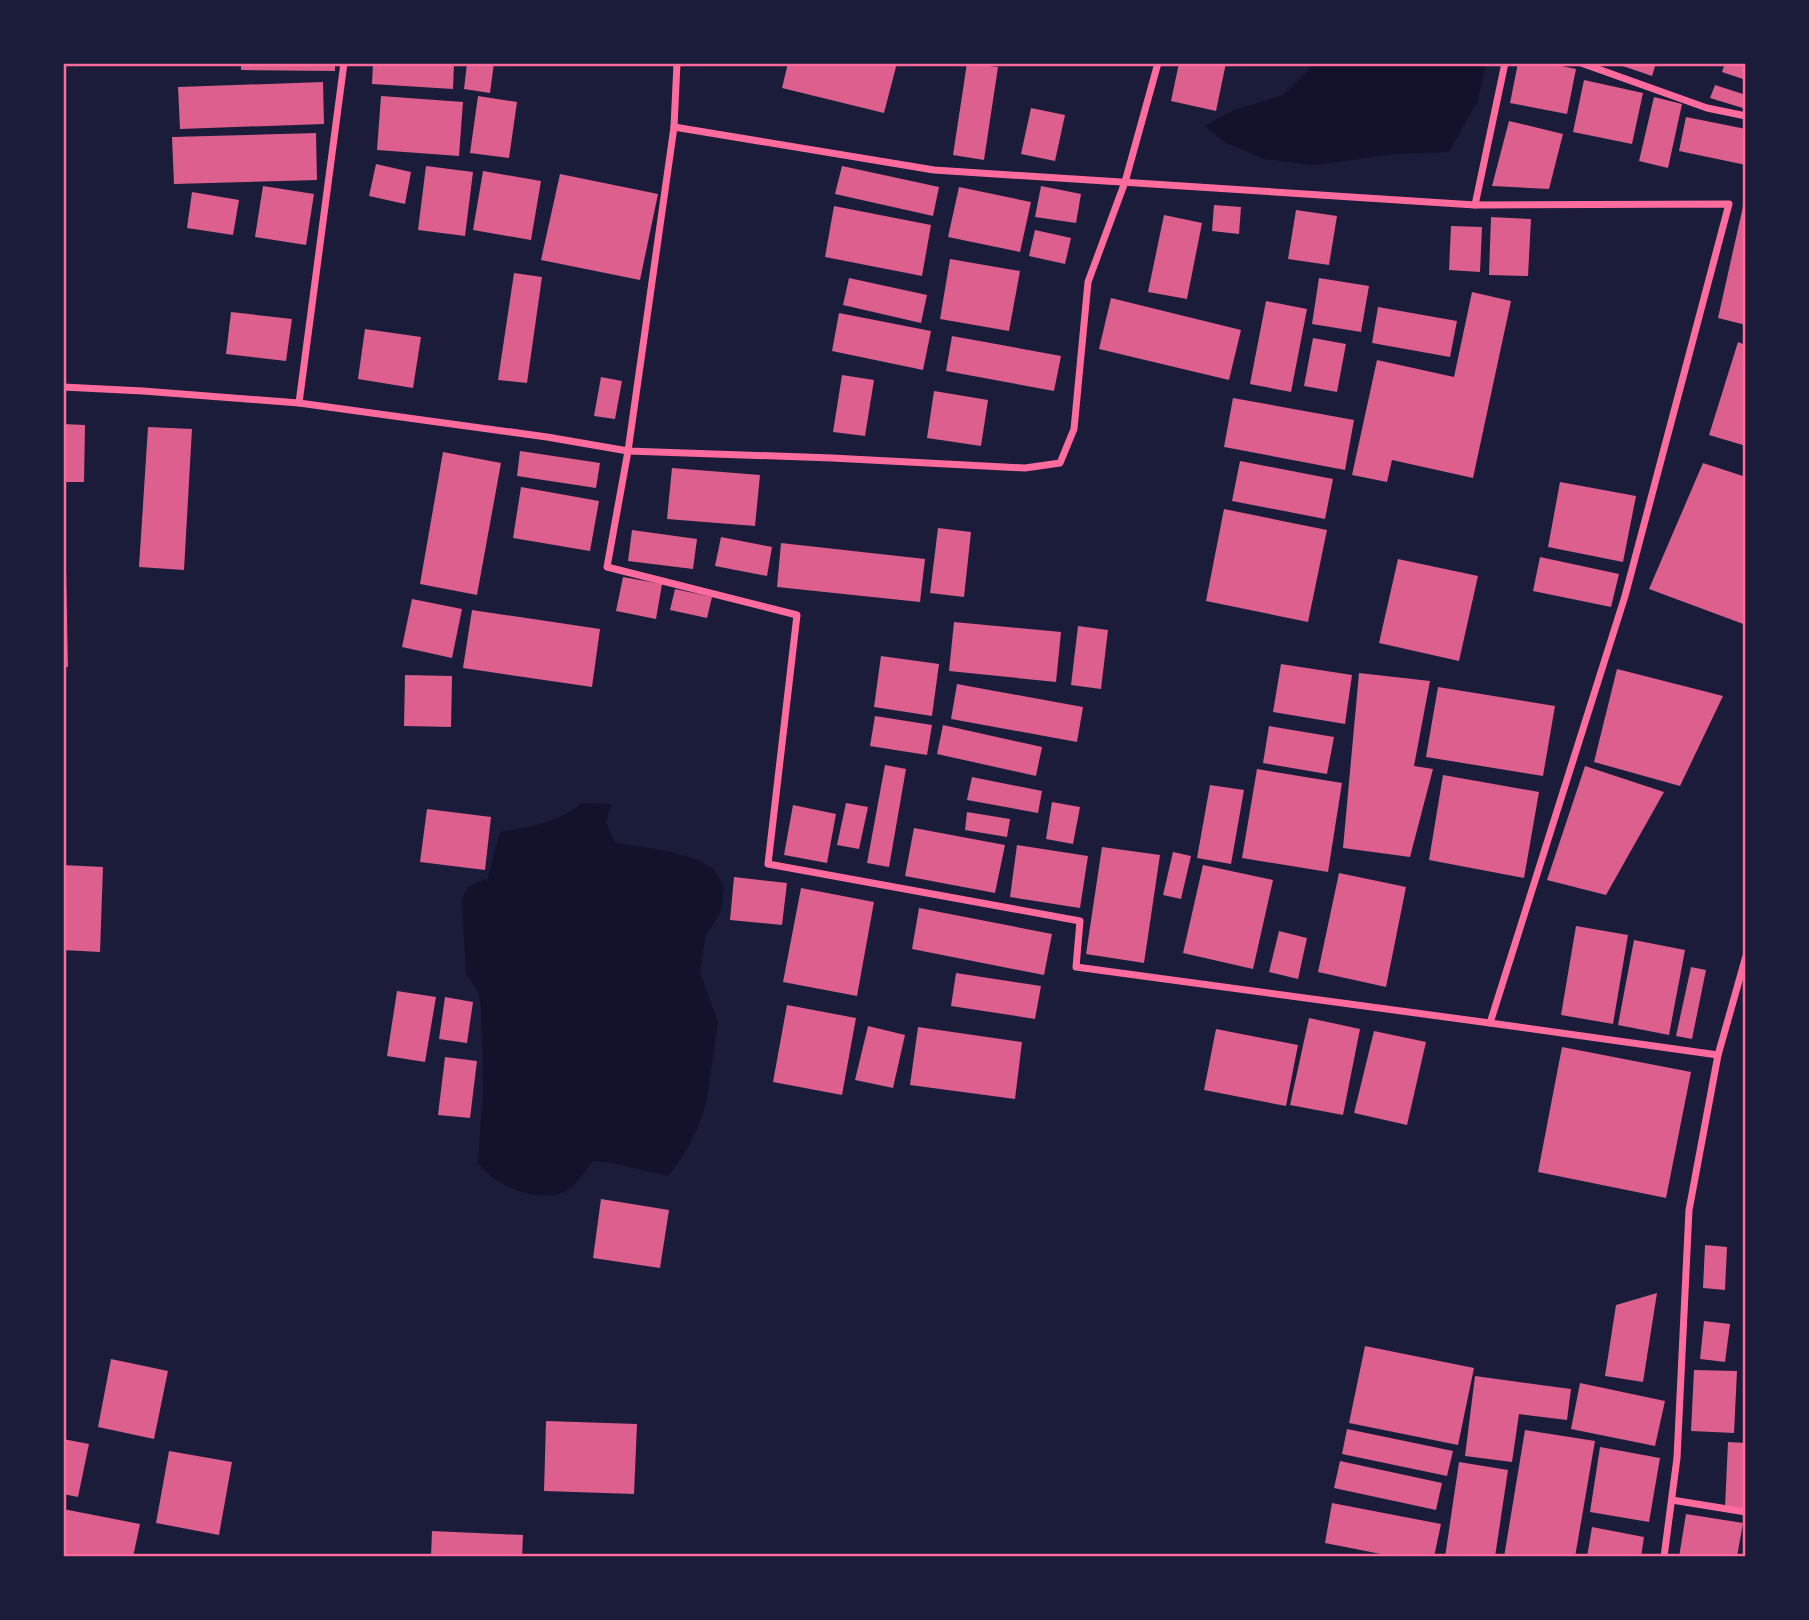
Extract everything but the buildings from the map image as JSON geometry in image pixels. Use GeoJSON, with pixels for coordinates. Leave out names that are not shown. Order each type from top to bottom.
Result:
{"type":"FeatureCollection","features":[{"type":"Feature","properties":{"kind":"street"},"geometry":{"type":"LineString","coordinates":[[299,403],[344,63]]}},
{"type":"Feature","properties":{"kind":"street"},"geometry":{"type":"LineString","coordinates":[[677,63],[674,127],[628,450],[607,567],[797,615],[768,864],[1080,921],[1076,967],[1718,1055]]}},
{"type":"Feature","properties":{"kind":"street"},"geometry":{"type":"LineString","coordinates":[[63,387],[299,403],[628,450],[1025,468],[1060,463],[1074,429],[1088,282],[1125,182],[1158,63]]}},
{"type":"Feature","properties":{"kind":"street"},"geometry":{"type":"LineString","coordinates":[[1475,205],[1505,63]]}},
{"type":"Feature","properties":{"kind":"street"},"geometry":{"type":"LineString","coordinates":[[1581,63],[1707,108],[1746,116]]}},
{"type":"Feature","properties":{"kind":"street"},"geometry":{"type":"LineString","coordinates":[[674,127],[934,170],[1475,205],[1729,204],[1625,596],[1490,1023]]}},
{"type":"Feature","properties":{"kind":"street"},"geometry":{"type":"LineString","coordinates":[[1664,1557],[1677,1458],[1689,1210],[1718,1055],[1746,956]]}},
{"type":"Feature","properties":{"kind":"street"},"geometry":{"type":"LineString","coordinates":[[1672,1500],[1746,1512]]}},
{"type":"Feature","properties":{"kind":"shaded area"},"geometry":{"type":"Polygon","coordinates":[[[1315,63],[1486,63],[1478,100],[1449,152],[1394,154],[1315,165],[1264,159],[1226,143],[1205,126],[1235,110],[1283,95],[1315,63]]]}},
{"type":"Feature","properties":{"kind":"shaded area"},"geometry":{"type":"Polygon","coordinates":[[[582,803],[611,804],[606,822],[615,843],[668,851],[698,860],[714,869],[724,888],[721,912],[705,937],[700,973],[718,1022],[706,1104],[685,1153],[668,1176],[593,1161],[576,1184],[567,1191],[548,1196],[521,1192],[505,1186],[478,1164],[483,1089],[481,1006],[479,993],[466,973],[462,899],[468,887],[488,878],[500,832],[553,820],[582,803]]]}}]}
